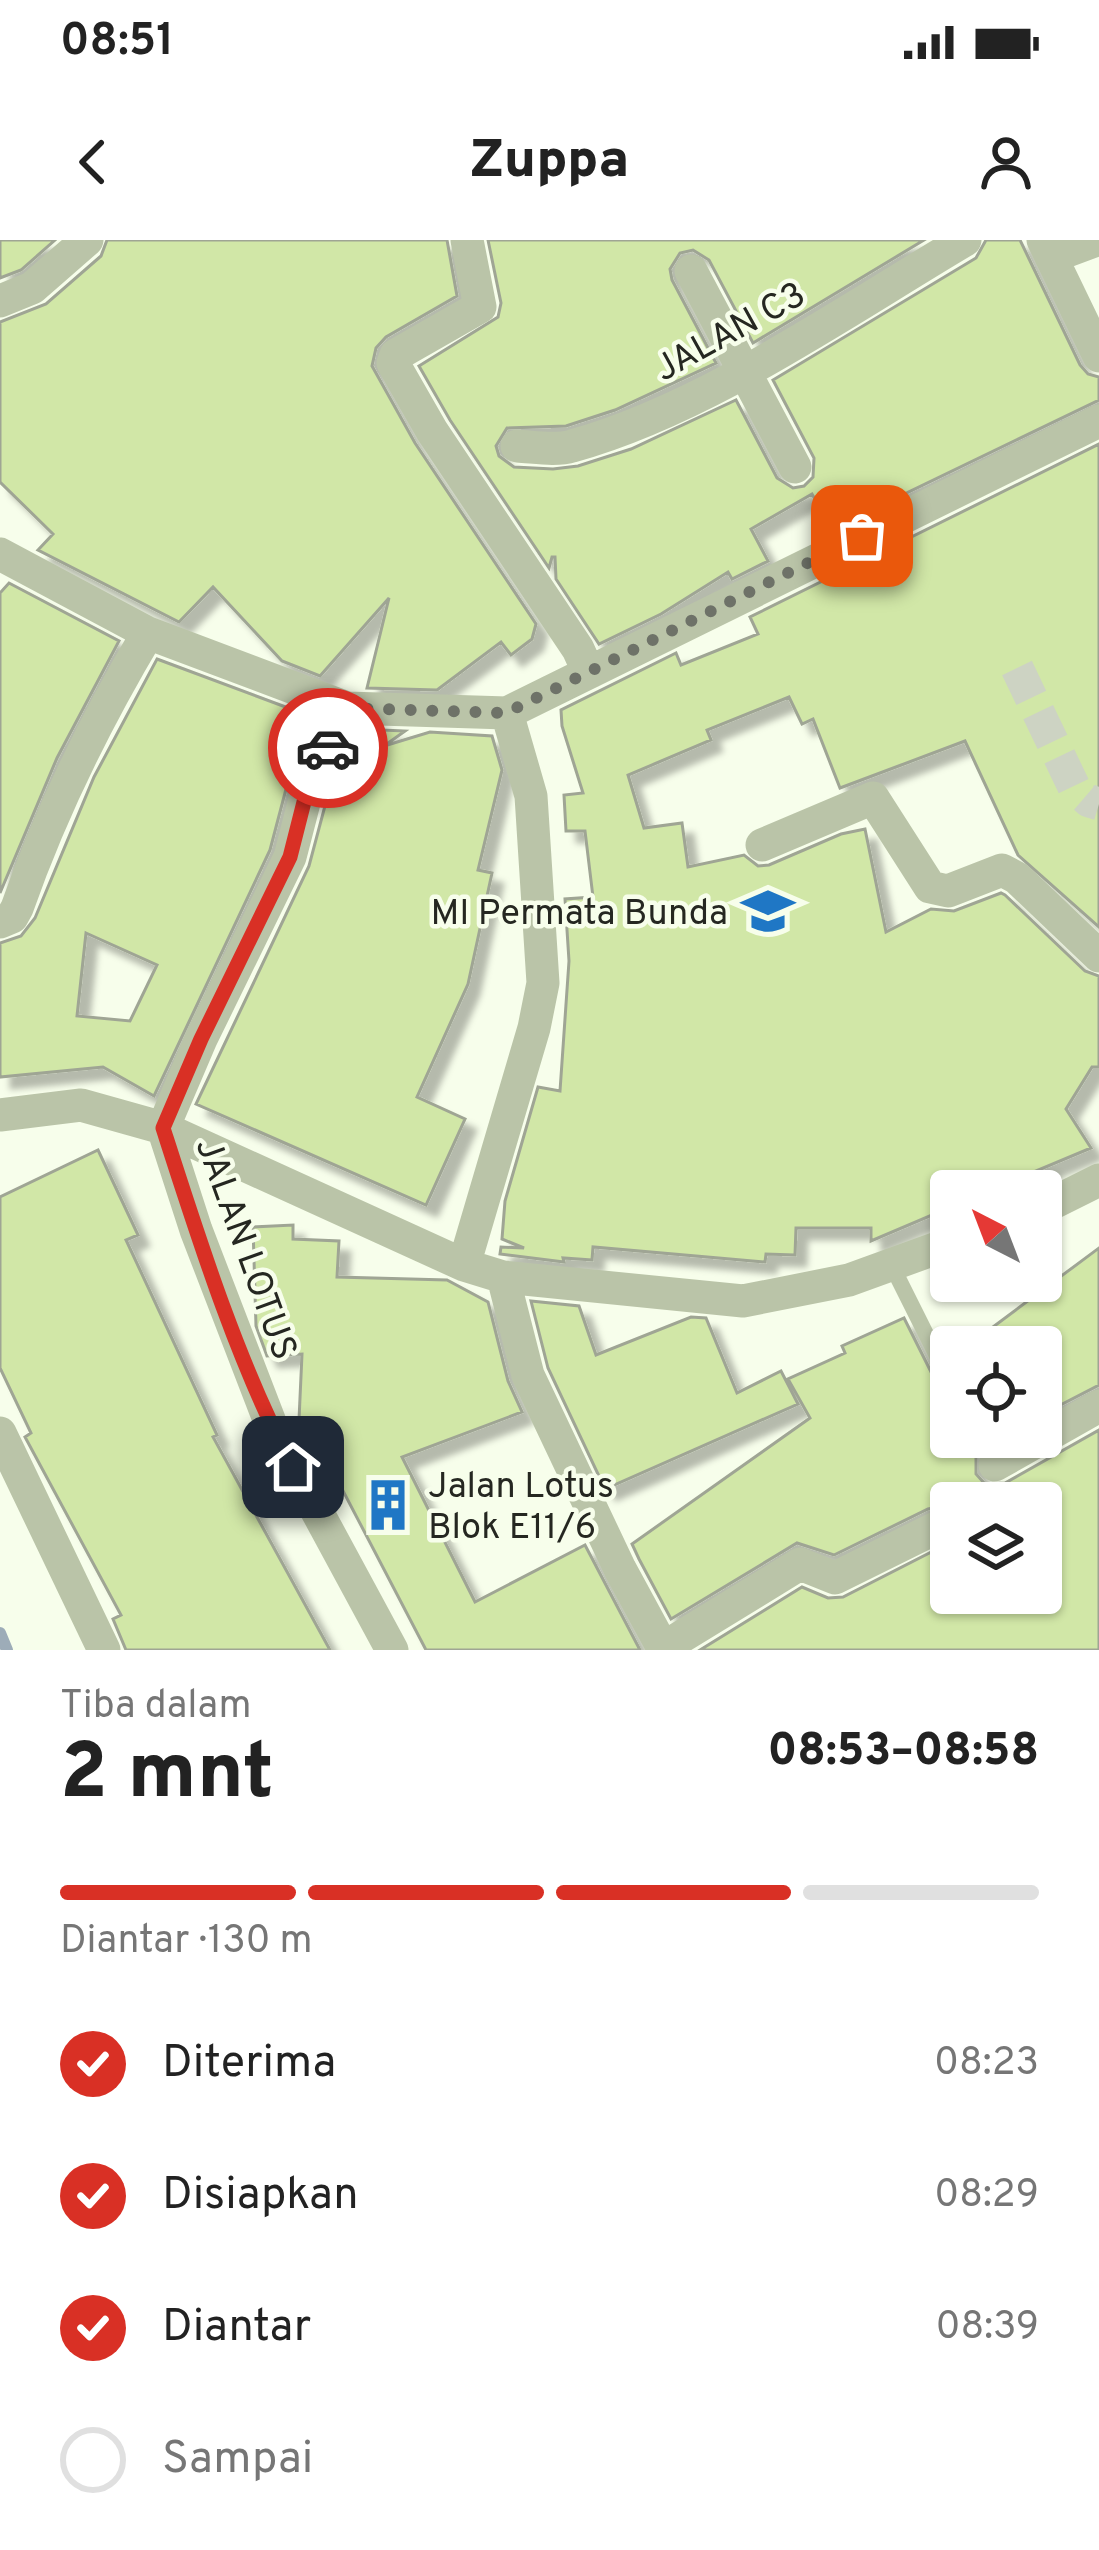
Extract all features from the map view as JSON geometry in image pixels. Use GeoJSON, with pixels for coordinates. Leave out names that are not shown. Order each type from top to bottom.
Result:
{"type":"FeatureCollection","features":[{"type":"Feature","properties":{"kind":"street"},"geometry":{"type":"LineString","coordinates":[[0,301],[32,288],[87,240]]}},
{"type":"Feature","properties":{"kind":"street"},"geometry":{"type":"LineString","coordinates":[[467,240],[480,307],[396,355],[393,363],[588,671]]}},
{"type":"Feature","properties":{"kind":"street","name":"JALAN C3"},"geometry":{"type":"LineString","coordinates":[[517,446],[568,448],[663,411],[745,370],[964,240]]}},
{"type":"Feature","properties":{"kind":"street"},"geometry":{"type":"LineString","coordinates":[[1097,240],[1047,248],[1099,356]]}},
{"type":"Feature","properties":{"kind":"street"},"geometry":{"type":"LineString","coordinates":[[691,271],[795,467]]}},
{"type":"Feature","properties":{"kind":"street"},"geometry":{"type":"LineString","coordinates":[[0,554],[148,633],[347,708],[506,713],[1099,421]]}},
{"type":"Feature","properties":{"kind":"street"},"geometry":{"type":"LineString","coordinates":[[0,922],[17,908],[43,836],[98,718],[148,633]]}},
{"type":"Feature","properties":{"kind":"street"},"geometry":{"type":"LineString","coordinates":[[163,1128],[290,857],[306,794],[347,708]]}},
{"type":"Feature","properties":{"kind":"street"},"geometry":{"type":"LineString","coordinates":[[464,1265],[543,983],[531,796],[506,713]]}},
{"type":"Feature","properties":{"kind":"street"},"geometry":{"type":"LineString","coordinates":[[762,845],[873,798],[930,887],[948,891],[1002,870],[1017,878],[1099,956]]}},
{"type":"Feature","properties":{"kind":"street"},"geometry":{"type":"LineString","coordinates":[[0,1115],[81,1105],[163,1128],[464,1265],[503,1277],[743,1301],[849,1280],[930,1251]]}},
{"type":"Feature","properties":{"kind":"street","name":"JALAN LOTUS"},"geometry":{"type":"LineString","coordinates":[[163,1128],[196,1230],[273,1430],[392,1650]]}},
{"type":"Feature","properties":{"kind":"street"},"geometry":{"type":"LineString","coordinates":[[1062,1198],[1099,1180]]}},
{"type":"Feature","properties":{"kind":"street"},"geometry":{"type":"LineString","coordinates":[[503,1277],[529,1375],[663,1649],[800,1564],[835,1578],[930,1531]]}},
{"type":"Feature","properties":{"kind":"street"},"geometry":{"type":"LineString","coordinates":[[1062,1421],[1099,1406]]}},
{"type":"Feature","properties":{"kind":"street"},"geometry":{"type":"LineString","coordinates":[[0,1433],[104,1650]]}},
{"type":"Feature","properties":{"kind":"lane"},"geometry":{"type":"LineString","coordinates":[[892,1266],[930,1342]]}},
{"type":"Feature","properties":{"kind":"building"},"geometry":{"type":"Polygon","coordinates":[[[0,240],[55,240],[21,270],[0,278],[0,240]]]}},
{"type":"Feature","properties":{"kind":"building"},"geometry":{"type":"Polygon","coordinates":[[[107,240],[447,240],[457,296],[386,337],[376,348],[372,366],[415,443],[536,624],[532,639],[511,655],[501,642],[437,690],[367,688],[389,598],[320,676],[282,661],[213,587],[179,622],[38,550],[53,534],[0,482],[0,322],[46,304],[101,256],[107,240]]]}},
{"type":"Feature","properties":{"kind":"building"},"geometry":{"type":"Polygon","coordinates":[[[488,240],[924,240],[753,343],[709,260],[693,250],[680,253],[670,269],[672,280],[716,363],[615,410],[566,426],[507,428],[496,446],[499,456],[514,467],[578,466],[631,449],[736,400],[777,478],[793,488],[804,486],[813,477],[814,458],[773,380],[976,258],[986,240],[1020,240],[1080,365],[1099,377],[1099,400],[832,529],[812,494],[751,529],[768,561],[732,579],[728,572],[661,614],[599,644],[556,579],[555,557],[549,568],[419,366],[498,317],[501,303],[488,240]]]}},
{"type":"Feature","properties":{"kind":"building"},"geometry":{"type":"Polygon","coordinates":[[[1099,444],[1099,927],[1018,855],[965,741],[840,788],[813,719],[802,724],[789,697],[707,730],[711,740],[628,775],[644,828],[682,823],[688,867],[744,855],[758,866],[769,865],[841,834],[865,829],[886,932],[931,909],[954,911],[1005,895],[1085,971],[1099,976],[1099,1067],[1092,1067],[1066,1109],[1091,1148],[1038,1170],[930,1170],[930,1216],[871,1241],[871,1228],[796,1228],[795,1255],[766,1254],[765,1262],[593,1247],[592,1260],[563,1258],[564,1262],[500,1254],[501,1247],[524,1248],[502,1239],[505,1201],[538,1087],[560,1091],[569,961],[565,899],[593,897],[585,831],[566,831],[564,795],[583,793],[561,710],[676,653],[681,665],[758,634],[750,617],[1099,444]]]}},
{"type":"Feature","properties":{"kind":"building"},"geometry":{"type":"Polygon","coordinates":[[[9,583],[119,641],[57,758],[0,893],[0,593],[9,583]]]}},
{"type":"Feature","properties":{"kind":"building"},"geometry":{"type":"Polygon","coordinates":[[[157,659],[291,709],[277,725],[308,742],[286,789],[270,850],[154,1096],[103,1067],[0,1077],[0,943],[21,936],[35,918],[94,777],[157,659]],[[86,933],[77,1016],[130,1021],[157,965],[86,933]]]}},
{"type":"Feature","properties":{"kind":"building"},"geometry":{"type":"Polygon","coordinates":[[[360,729],[405,731],[384,746],[430,732],[492,736],[502,770],[478,870],[492,873],[468,984],[417,1097],[465,1119],[426,1205],[196,1104],[309,866],[326,802],[345,762],[366,752],[361,747],[350,756],[360,729]]]}},
{"type":"Feature","properties":{"kind":"building"},"geometry":{"type":"Polygon","coordinates":[[[98,1150],[138,1235],[126,1240],[217,1435],[213,1437],[330,1650],[126,1650],[113,1619],[121,1615],[25,1437],[31,1433],[0,1368],[0,1197],[98,1150]]]}},
{"type":"Feature","properties":{"kind":"building"},"geometry":{"type":"Polygon","coordinates":[[[293,1225],[293,1239],[339,1241],[337,1277],[447,1280],[488,1302],[508,1381],[522,1412],[402,1457],[475,1602],[585,1545],[640,1650],[426,1650],[328,1462],[323,1465],[299,1420],[302,1354],[267,1356],[256,1326],[253,1227],[293,1225]]]}},
{"type":"Feature","properties":{"kind":"building"},"geometry":{"type":"Polygon","coordinates":[[[1099,1248],[1099,1385],[1062,1404],[1062,1326],[994,1326],[1026,1302],[1062,1302],[1062,1276],[1099,1248]]]}},
{"type":"Feature","properties":{"kind":"building"},"geometry":{"type":"Polygon","coordinates":[[[531,1301],[579,1306],[596,1355],[691,1317],[706,1318],[737,1393],[781,1371],[798,1404],[605,1489],[548,1368],[531,1301]]]}},
{"type":"Feature","properties":{"kind":"building"},"geometry":{"type":"Polygon","coordinates":[[[904,1318],[930,1370],[930,1458],[976,1458],[976,1474],[983,1482],[930,1482],[930,1509],[834,1555],[797,1543],[671,1619],[632,1544],[810,1418],[788,1379],[845,1353],[842,1346],[904,1318]]]}},
{"type":"Feature","properties":{"kind":"building"},"geometry":{"type":"Polygon","coordinates":[[[1099,1430],[1099,1650],[700,1650],[802,1587],[828,1598],[843,1597],[930,1553],[930,1614],[1062,1614],[1062,1482],[1007,1482],[1049,1458],[1062,1458],[1062,1451],[1099,1430]]]}},
{"type":"Feature","properties":{"kind":"waterway"},"geometry":{"type":"LineString","coordinates":[[0,1633],[7,1650]]}},
{"type":"Feature","properties":{"kind":"tunnel"},"geometry":{"type":"LineString","coordinates":[[1017,668],[1075,789],[1099,804]]}},
{"type":"Feature","properties":{"kind":"way so far"},"geometry":{"type":"LineString","coordinates":[[328,748],[347,708],[506,713],[862,536]]}},
{"type":"Feature","properties":{"kind":"place","name":"MI Permata Bunda"},"geometry":{"type":"Point","coordinates":[768,911]}},
{"type":"Feature","properties":{"kind":"place","name":"Jalan Lotus Blok E11/6"},"geometry":{"type":"Point","coordinates":[388,1505]}},
{"type":"Feature","properties":{"kind":"route"},"geometry":{"type":"LineString","coordinates":[[293,1467],[273,1430],[196,1230],[163,1128],[290,857],[306,794],[328,748]]}}]}
